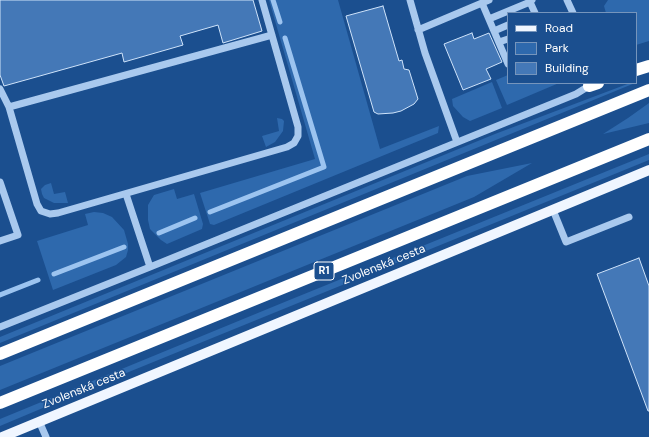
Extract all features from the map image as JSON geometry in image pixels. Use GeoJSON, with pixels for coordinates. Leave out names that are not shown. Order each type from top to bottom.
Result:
{"type":"FeatureCollection","features":[{"type":"Feature","properties":{"kind":"highway"},"geometry":{"type":"LineString","coordinates":[[0,354],[649,90]]}},
{"type":"Feature","properties":{"kind":"highway","name":"R1"},"geometry":{"type":"LineString","coordinates":[[0,403],[649,139]]}},
{"type":"Feature","properties":{"kind":"main road","name":"Zvolenská cesta"},"geometry":{"type":"LineString","coordinates":[[2,437],[649,170]]}},
{"type":"Feature","properties":{"kind":"street"},"geometry":{"type":"LineString","coordinates":[[0,89],[9,107],[37,204],[41,211],[50,214],[126,194],[287,147],[294,144],[298,136],[298,126],[262,0]]}},
{"type":"Feature","properties":{"kind":"street"},"geometry":{"type":"LineString","coordinates":[[411,0],[425,53],[457,142]]}},
{"type":"Feature","properties":{"kind":"street"},"geometry":{"type":"LineString","coordinates":[[567,0],[573,12]]}},
{"type":"Feature","properties":{"kind":"street"},"geometry":{"type":"LineString","coordinates":[[418,30],[485,1],[489,19],[499,42],[506,53]]}},
{"type":"Feature","properties":{"kind":"street"},"geometry":{"type":"LineString","coordinates":[[489,19],[531,1],[535,12]]}},
{"type":"Feature","properties":{"kind":"street"},"geometry":{"type":"LineString","coordinates":[[494,31],[507,25]]}},
{"type":"Feature","properties":{"kind":"street"},"geometry":{"type":"LineString","coordinates":[[9,107],[272,35]]}},
{"type":"Feature","properties":{"kind":"street"},"geometry":{"type":"LineString","coordinates":[[499,42],[507,39]]}},
{"type":"Feature","properties":{"kind":"street"},"geometry":{"type":"LineString","coordinates":[[0,327],[576,94],[592,84]]}},
{"type":"Feature","properties":{"kind":"street"},"geometry":{"type":"LineString","coordinates":[[0,182],[3,197],[18,235],[0,241]]}},
{"type":"Feature","properties":{"kind":"street"},"geometry":{"type":"LineString","coordinates":[[126,194],[150,267]]}},
{"type":"Feature","properties":{"kind":"street"},"geometry":{"type":"LineString","coordinates":[[553,210],[566,242],[629,217]]}},
{"type":"Feature","properties":{"kind":"street","name":"Zvolenská cesta"},"geometry":{"type":"LineString","coordinates":[[39,421],[46,437]]}},
{"type":"Feature","properties":{"kind":"green space"},"geometry":{"type":"Polygon","coordinates":[[[269,0],[338,0],[380,149],[439,126],[438,133],[214,225],[210,224],[200,193],[315,159],[269,0]]]}},
{"type":"Feature","properties":{"kind":"green space"},"geometry":{"type":"Polygon","coordinates":[[[608,0],[649,0],[649,41],[637,45],[637,12],[606,12],[604,6],[608,0]]]}},
{"type":"Feature","properties":{"kind":"green space"},"geometry":{"type":"Polygon","coordinates":[[[507,75],[507,84],[557,84],[507,105],[496,80],[507,75]]]}},
{"type":"Feature","properties":{"kind":"green space"},"geometry":{"type":"Polygon","coordinates":[[[492,82],[502,108],[470,121],[463,117],[453,106],[452,99],[492,82]]]}},
{"type":"Feature","properties":{"kind":"green space"},"geometry":{"type":"Polygon","coordinates":[[[627,84],[633,84],[0,343],[0,337],[495,134],[627,84]]]}},
{"type":"Feature","properties":{"kind":"green space"},"geometry":{"type":"Polygon","coordinates":[[[649,103],[649,123],[603,134],[628,118],[649,103]]]}},
{"type":"Feature","properties":{"kind":"green space"},"geometry":{"type":"Polygon","coordinates":[[[277,118],[284,121],[283,131],[275,142],[266,147],[262,136],[279,131],[277,118]]]}},
{"type":"Feature","properties":{"kind":"green space"},"geometry":{"type":"Polygon","coordinates":[[[649,154],[649,160],[0,426],[0,419],[649,154]]]}},
{"type":"Feature","properties":{"kind":"green space"},"geometry":{"type":"Polygon","coordinates":[[[532,163],[474,197],[0,390],[0,366],[467,176],[532,163]]]}},
{"type":"Feature","properties":{"kind":"green space"},"geometry":{"type":"Polygon","coordinates":[[[51,183],[54,194],[65,192],[68,203],[54,203],[44,198],[41,189],[45,185],[51,183]]]}},
{"type":"Feature","properties":{"kind":"green space"},"geometry":{"type":"Polygon","coordinates":[[[174,189],[177,199],[194,194],[203,224],[202,229],[167,244],[150,229],[148,220],[148,205],[154,195],[174,189]]]}},
{"type":"Feature","properties":{"kind":"green space"},"geometry":{"type":"Polygon","coordinates":[[[94,212],[103,213],[112,217],[124,230],[128,244],[126,257],[116,265],[53,290],[37,241],[88,225],[85,214],[94,212]]]}},
{"type":"Feature","properties":{"kind":"building"},"geometry":{"type":"Polygon","coordinates":[[[0,0],[253,0],[262,31],[223,43],[218,25],[180,36],[183,45],[124,62],[122,53],[4,86],[0,75],[0,0]]]}},
{"type":"Feature","properties":{"kind":"building"},"geometry":{"type":"Polygon","coordinates":[[[383,6],[399,61],[402,60],[404,69],[409,70],[418,99],[414,104],[401,111],[378,114],[374,112],[346,16],[383,6]]]}},
{"type":"Feature","properties":{"kind":"building"},"geometry":{"type":"Polygon","coordinates":[[[472,33],[474,39],[489,33],[502,62],[486,69],[491,79],[463,90],[444,44],[472,33]]]}},
{"type":"Feature","properties":{"kind":"building"},"geometry":{"type":"Polygon","coordinates":[[[639,258],[649,286],[649,411],[597,274],[639,258]]]}},
{"type":"Feature","properties":{"kind":"waterway"},"geometry":{"type":"LineString","coordinates":[[273,0],[280,22]]}},
{"type":"Feature","properties":{"kind":"waterway"},"geometry":{"type":"LineString","coordinates":[[210,212],[324,167],[285,38]]}},
{"type":"Feature","properties":{"kind":"waterway"},"geometry":{"type":"LineString","coordinates":[[159,233],[195,218]]}},
{"type":"Feature","properties":{"kind":"waterway"},"geometry":{"type":"LineString","coordinates":[[54,274],[124,247]]}},
{"type":"Feature","properties":{"kind":"waterway"},"geometry":{"type":"LineString","coordinates":[[0,295],[38,280]]}}]}
